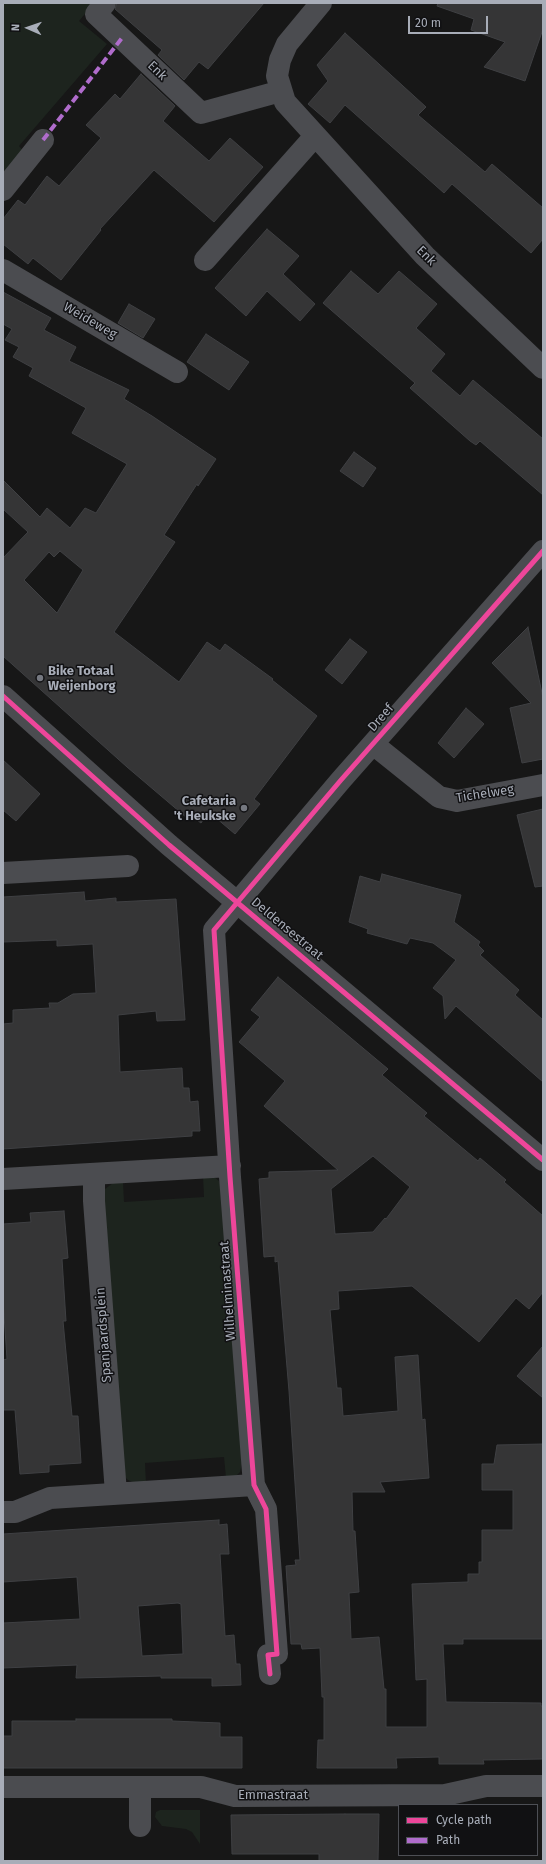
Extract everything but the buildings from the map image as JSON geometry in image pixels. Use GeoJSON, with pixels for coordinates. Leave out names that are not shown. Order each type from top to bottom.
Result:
{"type":"FeatureCollection","features":[{"type":"Feature","properties":{"kind":"street","name":"Enk"},"geometry":{"type":"LineString","coordinates":[[105,3],[96,14],[201,113],[281,91]]}},
{"type":"Feature","properties":{"kind":"street","name":"Enk"},"geometry":{"type":"LineString","coordinates":[[321,3],[287,44],[280,60],[277,76],[285,102],[425,256],[543,368]]}},
{"type":"Feature","properties":{"kind":"street"},"geometry":{"type":"LineString","coordinates":[[205,260],[315,136]]}},
{"type":"Feature","properties":{"kind":"street"},"geometry":{"type":"LineString","coordinates":[[3,190],[43,140]]}},
{"type":"Feature","properties":{"kind":"street","name":"Weideweg"},"geometry":{"type":"LineString","coordinates":[[3,270],[177,372]]}},
{"type":"Feature","properties":{"kind":"street","name":"Dreef"},"geometry":{"type":"LineString","coordinates":[[238,902],[373,744],[543,551]]}},
{"type":"Feature","properties":{"kind":"street","name":"Deldensestraat"},"geometry":{"type":"LineString","coordinates":[[3,696],[169,845],[543,1160]]}},
{"type":"Feature","properties":{"kind":"street","name":"Tichelweg"},"geometry":{"type":"LineString","coordinates":[[373,744],[439,798],[457,801],[543,785]]}},
{"type":"Feature","properties":{"kind":"street"},"geometry":{"type":"LineString","coordinates":[[3,873],[128,866]]}},
{"type":"Feature","properties":{"kind":"street","name":"Wilhelminastraat"},"geometry":{"type":"LineString","coordinates":[[238,902],[214,930],[254,1485],[266,1509],[278,1654],[268,1654],[270,1674]]}},
{"type":"Feature","properties":{"kind":"street"},"geometry":{"type":"LineString","coordinates":[[3,1179],[94,1175],[230,1166]]}},
{"type":"Feature","properties":{"kind":"street","name":"Spanjaardsplein"},"geometry":{"type":"LineString","coordinates":[[94,1175],[94,1201],[116,1493]]}},
{"type":"Feature","properties":{"kind":"street"},"geometry":{"type":"LineString","coordinates":[[3,1512],[16,1512],[50,1498],[254,1485]]}},
{"type":"Feature","properties":{"kind":"street","name":"Emmastraat"},"geometry":{"type":"LineString","coordinates":[[3,1787],[201,1787],[235,1796],[445,1795],[486,1786],[543,1786]]}},
{"type":"Feature","properties":{"kind":"street"},"geometry":{"type":"LineString","coordinates":[[140,1787],[140,1826]]}},
{"type":"Feature","properties":{"kind":"shaded area"},"geometry":{"type":"Polygon","coordinates":[[[3,3],[94,3],[79,21],[107,44],[19,146],[27,155],[3,187],[3,3]]]}},
{"type":"Feature","properties":{"kind":"shaded area"},"geometry":{"type":"Polygon","coordinates":[[[203,1176],[213,1176],[219,1181],[222,1187],[242,1464],[240,1472],[235,1477],[226,1478],[224,1457],[145,1463],[146,1484],[137,1484],[128,1480],[121,1473],[101,1205],[105,1189],[113,1183],[123,1182],[124,1202],[204,1197],[203,1176]]]}},
{"type":"Feature","properties":{"kind":"shaded area"},"geometry":{"type":"Polygon","coordinates":[[[160,1810],[200,1810],[200,1844],[192,1832],[186,1829],[162,1826],[155,1817],[156,1812],[160,1810]]]}},
{"type":"Feature","properties":{"kind":"marked path"},"geometry":{"type":"LineString","coordinates":[[43,140],[122,38]]}},
{"type":"Feature","properties":{"kind":"cycle path"},"geometry":{"type":"LineString","coordinates":[[270,1674],[268,1655],[277,1654],[266,1509],[254,1485],[230,1177],[214,930],[341,780],[543,551]]}},
{"type":"Feature","properties":{"kind":"cycle path"},"geometry":{"type":"LineString","coordinates":[[3,696],[169,845],[543,1160]]}},
{"type":"Feature","properties":{"kind":"place","name":"Bike Totaal Weijenborg"},"geometry":{"type":"Point","coordinates":[40,678]}},
{"type":"Feature","properties":{"kind":"place","name":"Cafetaria 't Heukske"},"geometry":{"type":"Point","coordinates":[244,808]}}]}
